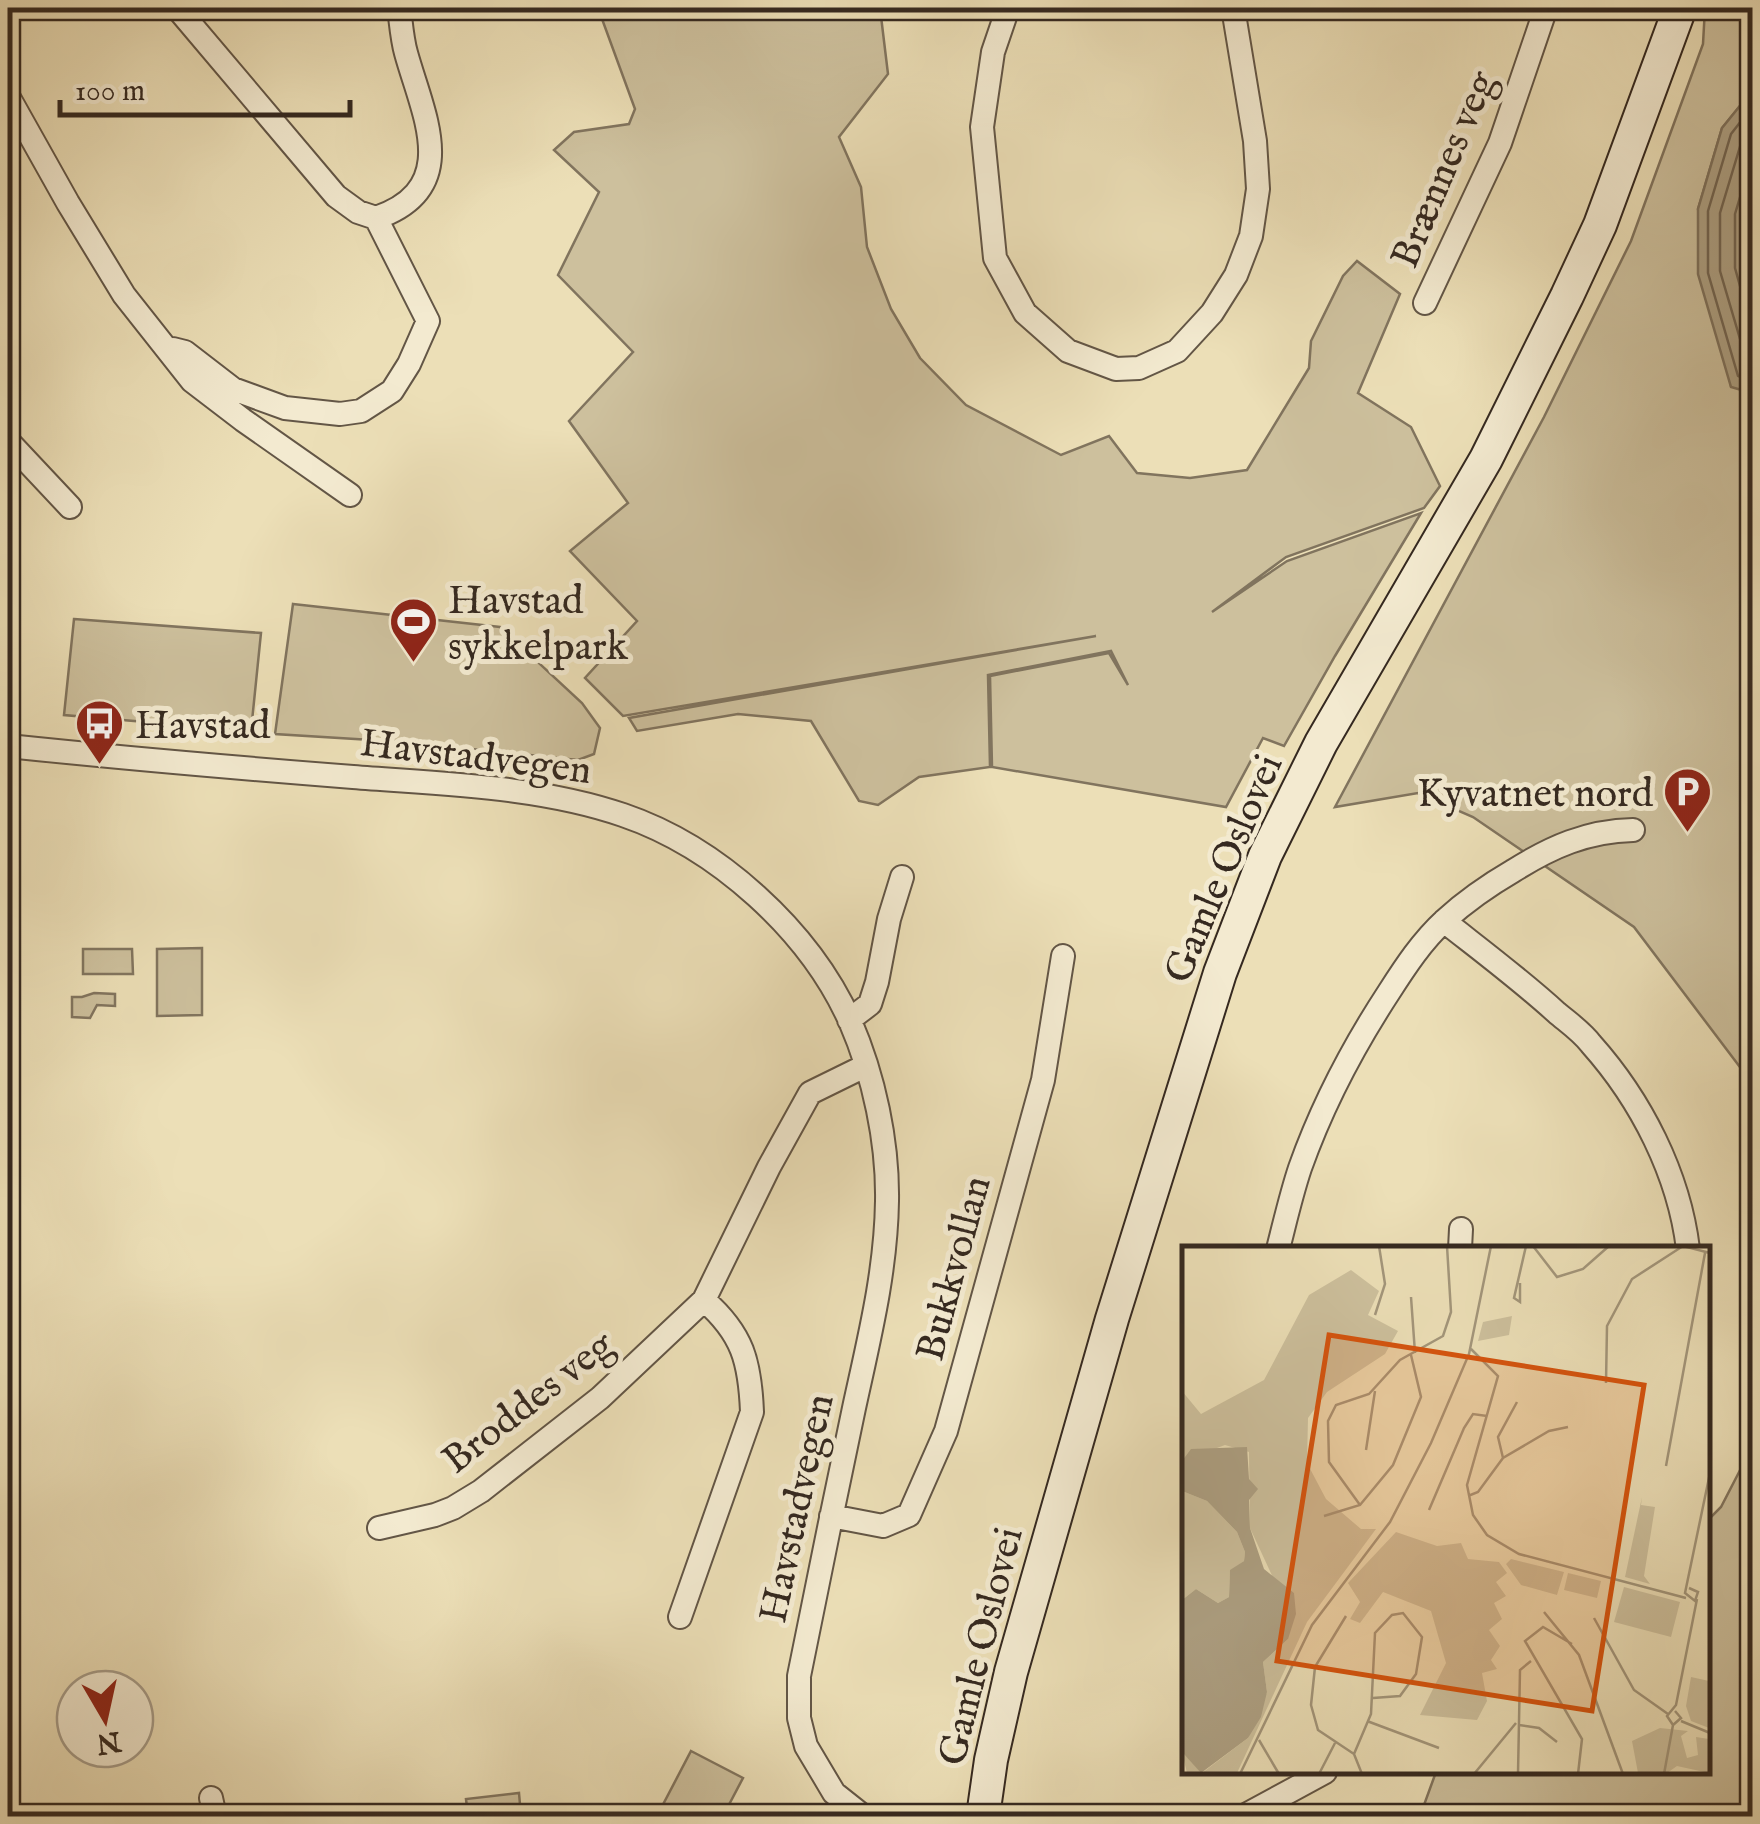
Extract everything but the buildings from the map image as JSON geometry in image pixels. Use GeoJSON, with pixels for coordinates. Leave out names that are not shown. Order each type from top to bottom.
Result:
{"type":"FeatureCollection","features":[{"type":"Feature","properties":{"kind":"street"},"geometry":{"type":"LineString","coordinates":[[177,8],[336,196],[358,212],[376,218],[409,199],[431,163],[429,128],[405,50],[399,8]]}},
{"type":"Feature","properties":{"kind":"street"},"geometry":{"type":"LineString","coordinates":[[1008,8],[993,52],[982,127],[995,258],[1025,313],[1068,351],[1116,369],[1140,368],[1177,351],[1212,313],[1236,275],[1251,236],[1258,189],[1255,141],[1233,8]]}},
{"type":"Feature","properties":{"kind":"street","name":"Brænnes veg"},"geometry":{"type":"LineString","coordinates":[[1425,303],[1500,143],[1546,8]]}},
{"type":"Feature","properties":{"kind":"street","name":"Gamle Oslovei"},"geometry":{"type":"LineString","coordinates":[[982,1816],[1011,1672],[1112,1319],[1226,958],[1265,856],[1322,743],[1486,460],[1568,296],[1600,224],[1680,8]]}},
{"type":"Feature","properties":{"kind":"street"},"geometry":{"type":"LineString","coordinates":[[8,96],[124,295],[192,380],[350,495]]}},
{"type":"Feature","properties":{"kind":"street"},"geometry":{"type":"LineString","coordinates":[[167,348],[185,352],[233,389],[285,408],[340,414],[361,410],[377,401],[392,391],[428,321],[376,218]]}},
{"type":"Feature","properties":{"kind":"street"},"geometry":{"type":"LineString","coordinates":[[8,440],[70,507]]}},
{"type":"Feature","properties":{"kind":"street","name":"Havstadvegen"},"geometry":{"type":"LineString","coordinates":[[8,746],[581,801],[670,834],[724,868],[778,917],[818,965],[850,1020],[866,1066],[882,1125],[888,1199],[882,1274],[799,1676],[799,1718],[806,1746],[834,1793],[863,1816]]}},
{"type":"Feature","properties":{"kind":"street"},"geometry":{"type":"LineString","coordinates":[[1279,1246],[1300,1168],[1339,1077],[1402,971],[1420,948],[1444,921],[1488,886],[1547,850],[1608,830],[1633,830]]}},
{"type":"Feature","properties":{"kind":"street"},"geometry":{"type":"LineString","coordinates":[[850,1020],[870,1004],[878,982],[889,919],[902,877]]}},
{"type":"Feature","properties":{"kind":"street"},"geometry":{"type":"LineString","coordinates":[[1444,921],[1590,1041],[1624,1084],[1650,1128],[1672,1179],[1688,1246]]}},
{"type":"Feature","properties":{"kind":"street","name":"Bukkvollan"},"geometry":{"type":"LineString","coordinates":[[832,1516],[883,1526],[909,1515],[946,1431],[1043,1080],[1063,956]]}},
{"type":"Feature","properties":{"kind":"street","name":"Broddes veg"},"geometry":{"type":"LineString","coordinates":[[379,1528],[436,1515],[480,1491],[600,1398],[704,1300],[810,1093],[866,1066]]}},
{"type":"Feature","properties":{"kind":"street"},"geometry":{"type":"LineString","coordinates":[[680,1617],[752,1412],[751,1386],[740,1343],[726,1319],[704,1300]]}},
{"type":"Feature","properties":{"kind":"street"},"geometry":{"type":"LineString","coordinates":[[1244,1816],[1280,1808],[1293,1779]]}},
{"type":"Feature","properties":{"kind":"shaded area"},"geometry":{"type":"Polygon","coordinates":[[[598,8],[880,8],[888,74],[839,137],[861,187],[867,247],[891,309],[920,358],[966,405],[1061,455],[1109,436],[1137,473],[1190,478],[1247,470],[1309,368],[1311,341],[1343,276],[1357,261],[1400,294],[1358,393],[1411,427],[1440,486],[1424,508],[1286,557],[1212,612],[1287,561],[1421,513],[1284,746],[1263,738],[1226,807],[992,767],[990,676],[1109,653],[1128,685],[1111,651],[988,675],[990,767],[919,777],[878,805],[859,801],[811,721],[738,714],[637,731],[629,718],[1096,636],[623,716],[585,678],[637,621],[570,551],[628,503],[569,421],[633,352],[558,275],[599,192],[554,150],[574,132],[629,124],[635,109],[598,8]]]}},
{"type":"Feature","properties":{"kind":"shaded area"},"geometry":{"type":"Polygon","coordinates":[[[1705,8],[1752,8],[1752,91],[1722,128],[1698,209],[1731,386],[1752,393],[1752,1083],[1634,927],[1473,817],[1418,793],[1335,807],[1544,417],[1631,241],[1703,44],[1705,8]]]}},
{"type":"Feature","properties":{"kind":"shaded area","name":"Havstad sykkelpark"},"geometry":{"type":"Polygon","coordinates":[[[293,604],[500,627],[582,703],[600,728],[594,754],[578,760],[404,742],[275,734],[293,604]]]}},
{"type":"Feature","properties":{"kind":"shaded area"},"geometry":{"type":"Polygon","coordinates":[[[74,619],[261,633],[251,731],[64,715],[74,619]]]}},
{"type":"Feature","properties":{"kind":"shaded area"},"geometry":{"type":"Polygon","coordinates":[[[202,948],[202,1015],[157,1016],[157,949],[202,948]]]}},
{"type":"Feature","properties":{"kind":"shaded area"},"geometry":{"type":"Polygon","coordinates":[[[83,949],[132,949],[133,974],[83,974],[83,949]]]}},
{"type":"Feature","properties":{"kind":"shaded area"},"geometry":{"type":"Polygon","coordinates":[[[115,994],[115,1006],[97,1005],[90,1018],[72,1017],[72,997],[115,994]]]}},
{"type":"Feature","properties":{"kind":"shaded area"},"geometry":{"type":"Polygon","coordinates":[[[1752,1447],[1752,1816],[1420,1816],[1435,1774],[1710,1774],[1710,1518],[1721,1507],[1752,1447]]]}},
{"type":"Feature","properties":{"kind":"shaded area"},"geometry":{"type":"Polygon","coordinates":[[[691,1751],[743,1778],[723,1816],[657,1816],[691,1751]]]}},
{"type":"Feature","properties":{"kind":"shaded area"},"geometry":{"type":"Polygon","coordinates":[[[519,1793],[521,1816],[468,1816],[466,1799],[519,1793]]]}},
{"type":"Feature","properties":{"kind":"water"},"geometry":{"type":"Polygon","coordinates":[[[1752,91],[1752,393],[1731,387],[1698,274],[1698,209],[1722,128],[1752,91]]]}},
{"type":"Feature","properties":{"kind":"place","name":"Havstad sykkelpark"},"geometry":{"type":"Point","coordinates":[413,664]}},
{"type":"Feature","properties":{"kind":"place","name":"Havstad"},"geometry":{"type":"Point","coordinates":[100,766]}},
{"type":"Feature","properties":{"kind":"place","name":"Kyvatnet nord"},"geometry":{"type":"Point","coordinates":[1688,834]}}]}
